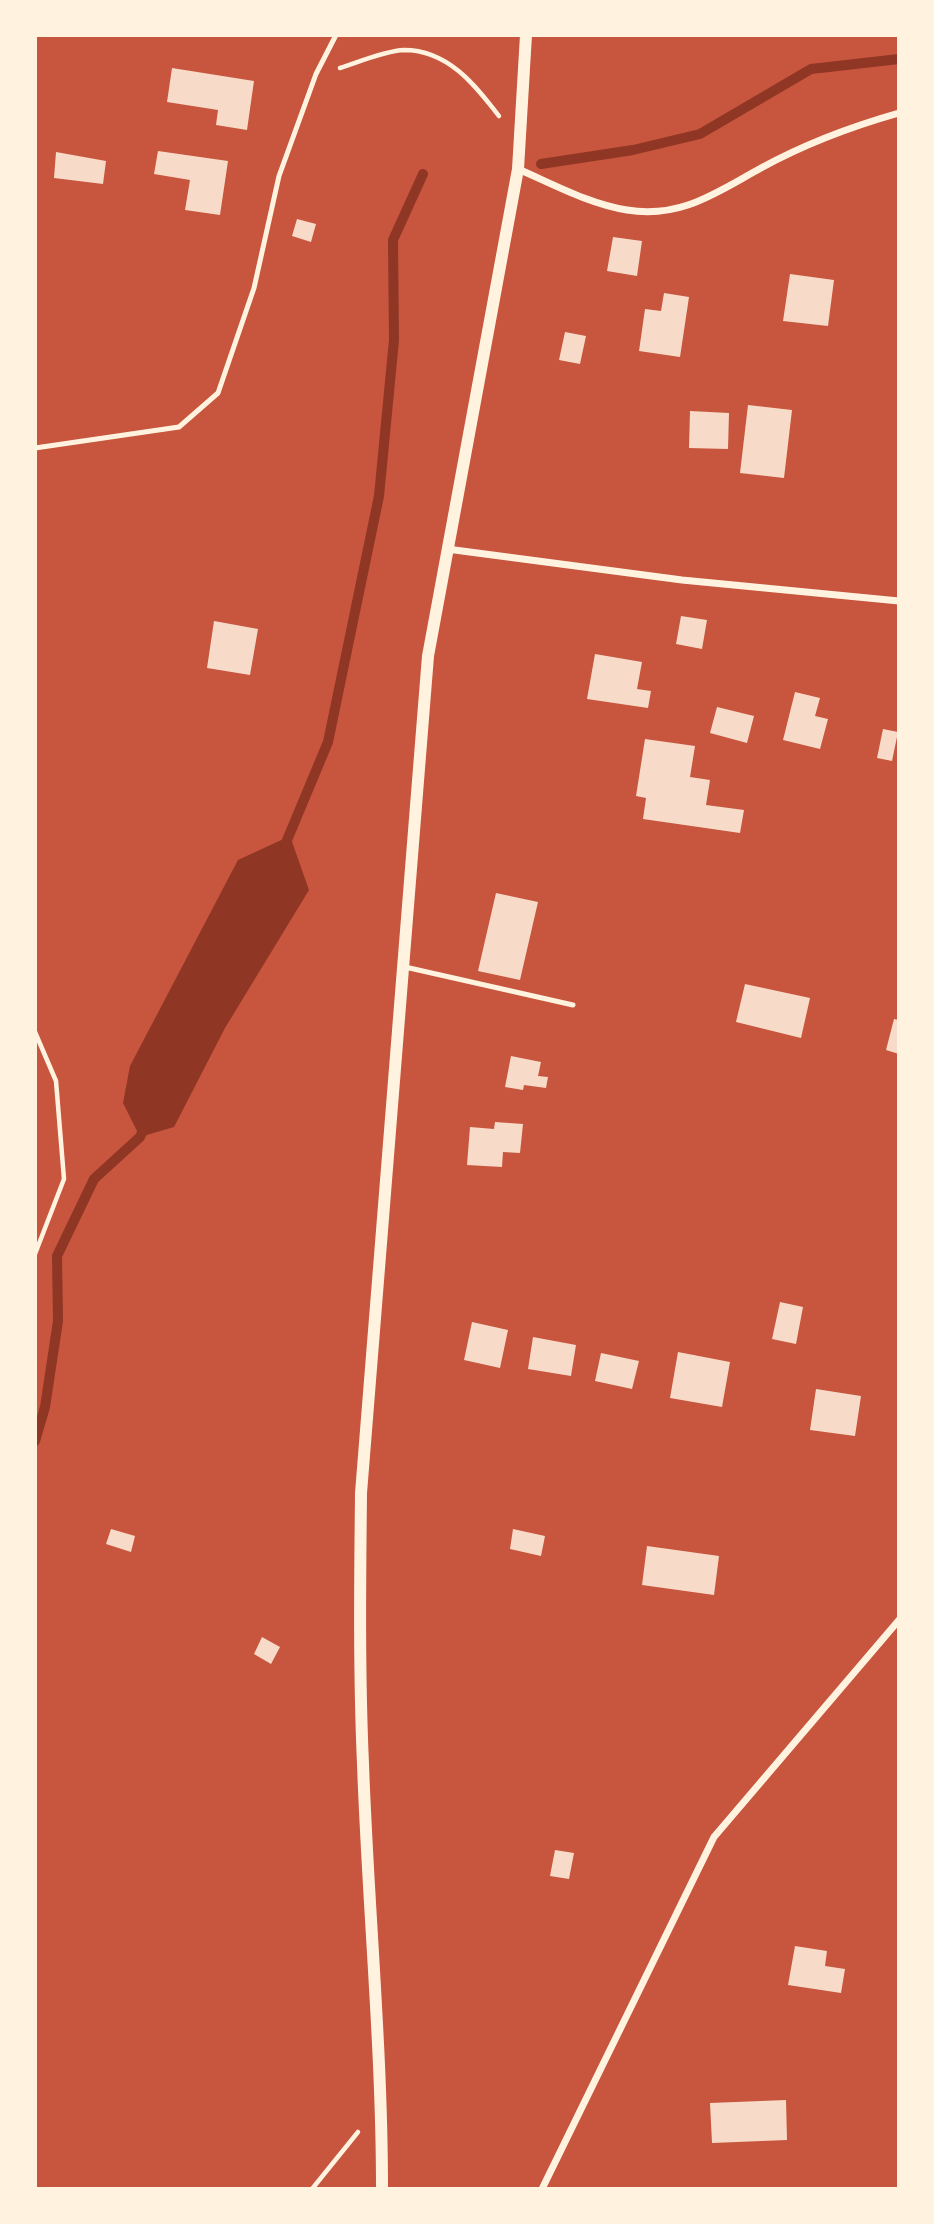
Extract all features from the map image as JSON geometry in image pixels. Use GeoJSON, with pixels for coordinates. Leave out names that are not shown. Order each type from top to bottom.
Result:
{"type":"FeatureCollection","features":[{"type":"Feature","properties":{"kind":"street"},"geometry":{"type":"LineString","coordinates":[[383,2189],[382,2101],[363,1765],[361,1493],[401,966],[428,656],[517,169],[526,35]]}},
{"type":"Feature","properties":{"kind":"street"},"geometry":{"type":"LineString","coordinates":[[517,169],[588,199],[628,211],[685,208],[731,187],[761,168],[869,121],[899,113]]}},
{"type":"Feature","properties":{"kind":"street"},"geometry":{"type":"LineString","coordinates":[[447,549],[682,580],[899,601]]}},
{"type":"Feature","properties":{"kind":"street"},"geometry":{"type":"LineString","coordinates":[[542,2189],[714,1837],[899,1620]]}},
{"type":"Feature","properties":{"kind":"lane"},"geometry":{"type":"LineString","coordinates":[[35,448],[179,426],[218,393],[254,288],[279,176],[316,75],[335,35]]}},
{"type":"Feature","properties":{"kind":"lane"},"geometry":{"type":"LineString","coordinates":[[401,966],[573,1005]]}},
{"type":"Feature","properties":{"kind":"path"},"geometry":{"type":"LineString","coordinates":[[316,75],[403,50],[437,56],[471,80],[520,144]]}},
{"type":"Feature","properties":{"kind":"path"},"geometry":{"type":"LineString","coordinates":[[35,1032],[56,1081],[64,1180],[35,1254]]}},
{"type":"Feature","properties":{"kind":"path"},"geometry":{"type":"LineString","coordinates":[[312,2189],[382,2101]]}},
{"type":"Feature","properties":{"kind":"shaded area"},"geometry":{"type":"Polygon","coordinates":[[[290,836],[309,890],[225,1028],[174,1127],[140,1137],[123,1103],[130,1066],[238,860],[290,836]]]}},
{"type":"Feature","properties":{"kind":"building"},"geometry":{"type":"Polygon","coordinates":[[[172,68],[254,81],[247,130],[216,125],[218,110],[167,102],[172,68]]]}},
{"type":"Feature","properties":{"kind":"building"},"geometry":{"type":"Polygon","coordinates":[[[158,151],[228,161],[220,215],[185,210],[190,180],[154,174],[158,151]]]}},
{"type":"Feature","properties":{"kind":"building"},"geometry":{"type":"Polygon","coordinates":[[[56,152],[106,161],[103,184],[54,178],[56,152]]]}},
{"type":"Feature","properties":{"kind":"building"},"geometry":{"type":"Polygon","coordinates":[[[297,219],[316,224],[311,242],[292,236],[297,219]]]}},
{"type":"Feature","properties":{"kind":"building"},"geometry":{"type":"Polygon","coordinates":[[[613,237],[642,241],[637,276],[607,271],[613,237]]]}},
{"type":"Feature","properties":{"kind":"building"},"geometry":{"type":"Polygon","coordinates":[[[790,274],[834,280],[828,326],[783,321],[790,274]]]}},
{"type":"Feature","properties":{"kind":"building"},"geometry":{"type":"Polygon","coordinates":[[[664,293],[689,297],[680,357],[639,351],[645,309],[661,311],[664,293]]]}},
{"type":"Feature","properties":{"kind":"building"},"geometry":{"type":"Polygon","coordinates":[[[565,332],[586,336],[580,364],[559,360],[565,332]]]}},
{"type":"Feature","properties":{"kind":"building"},"geometry":{"type":"Polygon","coordinates":[[[748,405],[792,410],[784,478],[740,473],[748,405]]]}},
{"type":"Feature","properties":{"kind":"building"},"geometry":{"type":"Polygon","coordinates":[[[690,411],[729,413],[728,449],[689,448],[690,411]]]}},
{"type":"Feature","properties":{"kind":"building"},"geometry":{"type":"Polygon","coordinates":[[[681,616],[707,620],[702,649],[676,644],[681,616]]]}},
{"type":"Feature","properties":{"kind":"building"},"geometry":{"type":"Polygon","coordinates":[[[214,621],[258,629],[250,675],[207,668],[214,621]]]}},
{"type":"Feature","properties":{"kind":"building"},"geometry":{"type":"Polygon","coordinates":[[[595,654],[642,662],[637,689],[651,691],[648,708],[587,699],[595,654]]]}},
{"type":"Feature","properties":{"kind":"building"},"geometry":{"type":"Polygon","coordinates":[[[795,692],[820,698],[815,716],[828,719],[820,749],[783,740],[795,692]]]}},
{"type":"Feature","properties":{"kind":"building"},"geometry":{"type":"Polygon","coordinates":[[[717,707],[754,716],[747,743],[710,733],[717,707]]]}},
{"type":"Feature","properties":{"kind":"building"},"geometry":{"type":"Polygon","coordinates":[[[883,729],[898,732],[892,761],[877,758],[883,729]]]}},
{"type":"Feature","properties":{"kind":"building"},"geometry":{"type":"Polygon","coordinates":[[[645,739],[695,746],[690,777],[710,780],[706,805],[744,810],[740,833],[643,819],[646,798],[636,796],[645,739]]]}},
{"type":"Feature","properties":{"kind":"building"},"geometry":{"type":"Polygon","coordinates":[[[496,893],[538,902],[520,980],[478,971],[496,893]]]}},
{"type":"Feature","properties":{"kind":"building"},"geometry":{"type":"Polygon","coordinates":[[[745,984],[810,998],[801,1038],[736,1022],[745,984]]]}},
{"type":"Feature","properties":{"kind":"building"},"geometry":{"type":"Polygon","coordinates":[[[894,1019],[899,1020],[899,1054],[886,1050],[894,1019]]]}},
{"type":"Feature","properties":{"kind":"building"},"geometry":{"type":"Polygon","coordinates":[[[511,1056],[541,1062],[538,1076],[548,1077],[546,1088],[524,1085],[523,1090],[505,1087],[511,1056]]]}},
{"type":"Feature","properties":{"kind":"building"},"geometry":{"type":"Polygon","coordinates":[[[495,1122],[523,1124],[520,1153],[503,1152],[502,1167],[467,1165],[470,1127],[494,1129],[495,1122]]]}},
{"type":"Feature","properties":{"kind":"building"},"geometry":{"type":"Polygon","coordinates":[[[780,1302],[803,1307],[796,1344],[772,1339],[780,1302]]]}},
{"type":"Feature","properties":{"kind":"building"},"geometry":{"type":"Polygon","coordinates":[[[472,1322],[508,1330],[500,1368],[464,1360],[472,1322]]]}},
{"type":"Feature","properties":{"kind":"building"},"geometry":{"type":"Polygon","coordinates":[[[533,1337],[576,1345],[571,1376],[528,1369],[533,1337]]]}},
{"type":"Feature","properties":{"kind":"building"},"geometry":{"type":"Polygon","coordinates":[[[678,1352],[730,1362],[722,1407],[670,1398],[678,1352]]]}},
{"type":"Feature","properties":{"kind":"building"},"geometry":{"type":"Polygon","coordinates":[[[601,1353],[639,1361],[632,1389],[595,1381],[601,1353]]]}},
{"type":"Feature","properties":{"kind":"building"},"geometry":{"type":"Polygon","coordinates":[[[816,1389],[861,1396],[855,1436],[810,1430],[816,1389]]]}},
{"type":"Feature","properties":{"kind":"building"},"geometry":{"type":"Polygon","coordinates":[[[111,1529],[135,1536],[131,1552],[106,1544],[111,1529]]]}},
{"type":"Feature","properties":{"kind":"building"},"geometry":{"type":"Polygon","coordinates":[[[513,1529],[545,1536],[541,1556],[510,1549],[513,1529]]]}},
{"type":"Feature","properties":{"kind":"building"},"geometry":{"type":"Polygon","coordinates":[[[647,1546],[719,1556],[714,1595],[642,1585],[647,1546]]]}},
{"type":"Feature","properties":{"kind":"building"},"geometry":{"type":"Polygon","coordinates":[[[262,1637],[280,1647],[271,1664],[254,1654],[262,1637]]]}},
{"type":"Feature","properties":{"kind":"building"},"geometry":{"type":"Polygon","coordinates":[[[555,1850],[574,1853],[569,1879],[550,1876],[555,1850]]]}},
{"type":"Feature","properties":{"kind":"building"},"geometry":{"type":"Polygon","coordinates":[[[795,1946],[827,1951],[825,1966],[845,1969],[841,1993],[788,1985],[795,1946]]]}},
{"type":"Feature","properties":{"kind":"building"},"geometry":{"type":"Polygon","coordinates":[[[786,2100],[787,2140],[712,2143],[710,2103],[786,2100]]]}},
{"type":"Feature","properties":{"kind":"waterway"},"geometry":{"type":"LineString","coordinates":[[541,164],[633,150],[700,134],[811,69],[899,59]]}},
{"type":"Feature","properties":{"kind":"waterway"},"geometry":{"type":"LineString","coordinates":[[285,845],[328,742],[379,496],[394,340],[393,240],[423,174]]}},
{"type":"Feature","properties":{"kind":"waterway"},"geometry":{"type":"LineString","coordinates":[[35,1441],[45,1407],[58,1321],[57,1256],[94,1179],[140,1137],[144,1128]]}}]}
